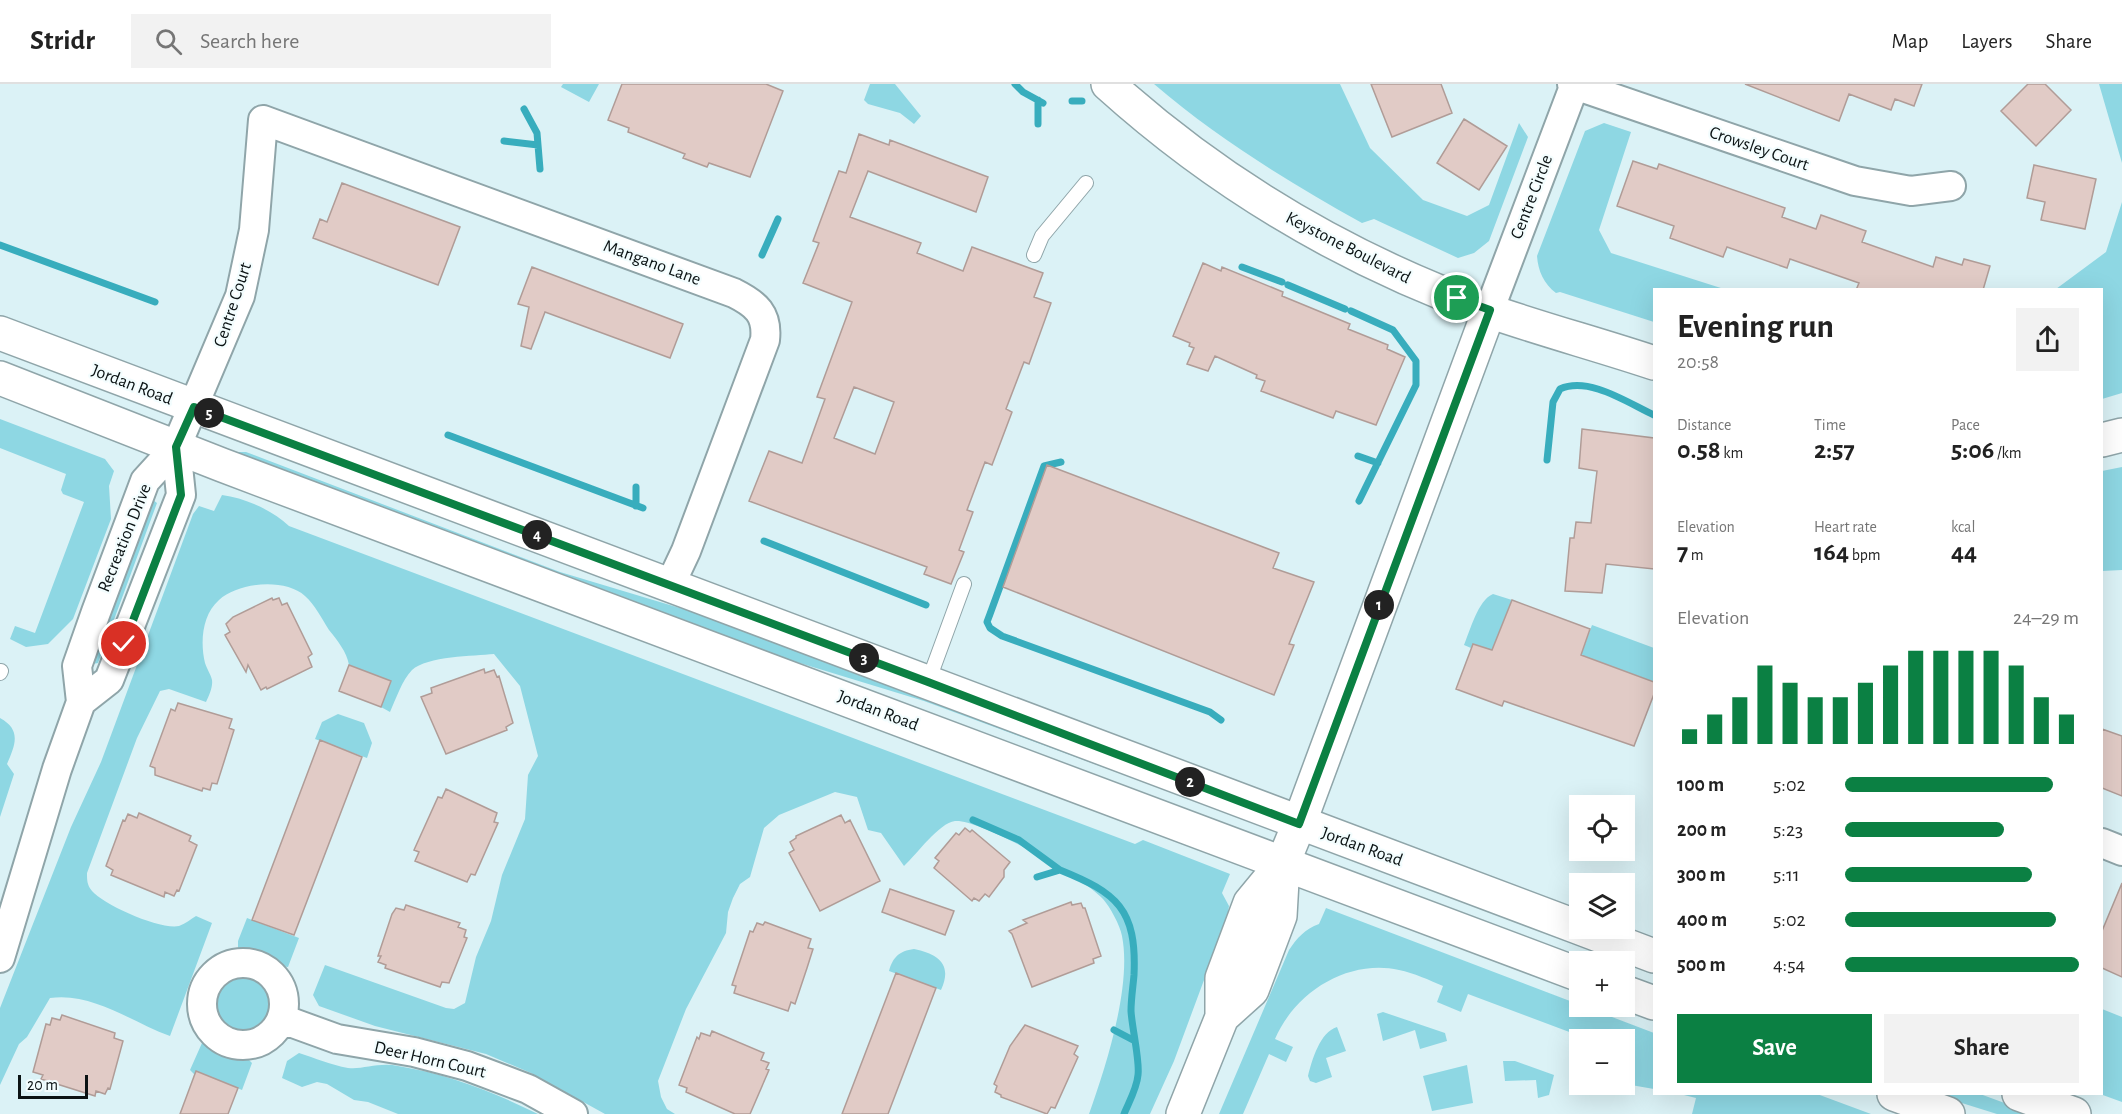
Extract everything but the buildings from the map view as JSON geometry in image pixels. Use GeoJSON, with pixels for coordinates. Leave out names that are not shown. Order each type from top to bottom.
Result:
{"type":"FeatureCollection","features":[{"type":"Feature","properties":{"kind":"main road","name":"Keystone Boulevard"},"geometry":{"type":"LineString","coordinates":[[1108,84],[1142,115],[1203,162],[1283,215],[1385,268],[1490,310],[1653,363]]}},
{"type":"Feature","properties":{"kind":"main road"},"geometry":{"type":"LineString","coordinates":[[1183,1114],[1222,1017],[1252,990],[1280,916],[1283,863],[1490,310]]}},
{"type":"Feature","properties":{"kind":"main road","name":"Jordan Road"},"geometry":{"type":"LineString","coordinates":[[0,333],[1569,924]]}},
{"type":"Feature","properties":{"kind":"main road","name":"Jordan Road"},"geometry":{"type":"LineString","coordinates":[[0,378],[176,447],[1569,971]]}},
{"type":"Feature","properties":{"kind":"main road"},"geometry":{"type":"LineString","coordinates":[[2103,440],[2122,435]]}},
{"type":"Feature","properties":{"kind":"main road","name":"Jordan Road"},"geometry":{"type":"LineString","coordinates":[[1609,939],[1653,956]]}},
{"type":"Feature","properties":{"kind":"main road"},"geometry":{"type":"LineString","coordinates":[[1635,996],[1653,1004]]}},
{"type":"Feature","properties":{"kind":"main road"},"geometry":{"type":"LineString","coordinates":[[1897,1095],[1948,1114]]}},
{"type":"Feature","properties":{"kind":"main road"},"geometry":{"type":"LineString","coordinates":[[2022,1095],[2074,1114]]}},
{"type":"Feature","properties":{"kind":"street","name":"Centre Circle"},"geometry":{"type":"LineString","coordinates":[[1490,310],[1574,84]]}},
{"type":"Feature","properties":{"kind":"street","name":"Crowsley Court"},"geometry":{"type":"LineString","coordinates":[[1574,84],[1855,181],[1911,191],[1951,186]]}},
{"type":"Feature","properties":{"kind":"street","name":"Centre Court"},"geometry":{"type":"LineString","coordinates":[[176,447],[234,311],[248,266],[254,230],[263,120]]}},
{"type":"Feature","properties":{"kind":"street","name":"Mangano Lane"},"geometry":{"type":"LineString","coordinates":[[263,120],[734,293],[757,307],[764,316],[765,340],[686,551],[670,585]]}},
{"type":"Feature","properties":{"kind":"street","name":"Recreation Drive"},"geometry":{"type":"LineString","coordinates":[[0,958],[57,769],[81,702],[77,666],[145,481],[176,447]]}},
{"type":"Feature","properties":{"kind":"street","name":"Recreation Drive"},"geometry":{"type":"LineString","coordinates":[[81,702],[110,681],[181,495],[176,447]]}},
{"type":"Feature","properties":{"kind":"street"},"geometry":{"type":"LineString","coordinates":[[2103,843],[2122,851]]}},
{"type":"Feature","properties":{"kind":"street","name":"Deer Horn Court"},"geometry":{"type":"LineString","coordinates":[[282,1019],[337,1039],[414,1053],[467,1066],[528,1089],[573,1114]]}},
{"type":"Feature","properties":{"kind":"lane"},"geometry":{"type":"LineString","coordinates":[[1034,255],[1042,236],[1086,183]]}},
{"type":"Feature","properties":{"kind":"lane"},"geometry":{"type":"LineString","coordinates":[[928,682],[964,584]]}},
{"type":"Feature","properties":{"kind":"shaded area"},"geometry":{"type":"Polygon","coordinates":[[[563,84],[599,84],[589,102],[561,87],[563,84]]]}},
{"type":"Feature","properties":{"kind":"shaded area"},"geometry":{"type":"Polygon","coordinates":[[[870,84],[895,84],[921,116],[914,124],[900,113],[868,104],[864,100],[870,84]]]}},
{"type":"Feature","properties":{"kind":"shaded area"},"geometry":{"type":"Polygon","coordinates":[[[1154,84],[1340,84],[1370,148],[1423,200],[1467,216],[1489,205],[1519,123],[1528,137],[1489,241],[1474,253],[1458,258],[1374,219],[1362,223],[1335,208],[1281,176],[1229,141],[1154,84]]]}},
{"type":"Feature","properties":{"kind":"shaded area"},"geometry":{"type":"Polygon","coordinates":[[[2099,84],[2122,84],[2122,163],[2099,84]]]}},
{"type":"Feature","properties":{"kind":"shaded area"},"geometry":{"type":"Polygon","coordinates":[[[1604,123],[1631,132],[1599,230],[1611,253],[1721,288],[1653,288],[1653,322],[1560,292],[1556,293],[1545,281],[1537,256],[1585,131],[1604,123]]]}},
{"type":"Feature","properties":{"kind":"shaded area"},"geometry":{"type":"Polygon","coordinates":[[[2122,202],[2122,393],[2103,399],[2103,288],[2057,288],[2106,252],[2122,202]]]}},
{"type":"Feature","properties":{"kind":"shaded area"},"geometry":{"type":"Polygon","coordinates":[[[0,419],[105,459],[114,471],[109,486],[111,519],[73,619],[48,644],[26,647],[10,639],[15,626],[35,633],[84,502],[63,494],[61,490],[66,474],[0,448],[0,419]]]}},
{"type":"Feature","properties":{"kind":"shaded area"},"geometry":{"type":"Polygon","coordinates":[[[239,452],[246,452],[560,572],[753,630],[1238,817],[924,701],[744,646],[238,455],[239,452]]]}},
{"type":"Feature","properties":{"kind":"shaded area"},"geometry":{"type":"Polygon","coordinates":[[[2122,467],[2122,570],[2103,571],[2103,471],[2122,467]]]}},
{"type":"Feature","properties":{"kind":"shaded area"},"geometry":{"type":"Polygon","coordinates":[[[222,495],[258,506],[289,526],[1135,844],[1143,840],[1230,874],[1222,893],[1229,906],[1227,918],[1174,1061],[1150,1114],[1089,1114],[1116,1026],[1123,978],[1124,956],[1121,932],[1103,899],[1076,878],[1032,851],[968,823],[955,821],[942,827],[904,866],[881,833],[868,830],[857,797],[835,792],[779,815],[764,828],[750,877],[740,884],[733,898],[728,912],[726,933],[686,1009],[658,1081],[661,1097],[667,1109],[675,1114],[605,1114],[531,1073],[486,1054],[375,1026],[319,1006],[313,995],[325,965],[446,1008],[454,1009],[465,1003],[476,957],[491,921],[502,875],[525,819],[528,775],[538,756],[520,686],[494,654],[439,659],[419,665],[405,679],[390,712],[381,707],[391,681],[349,665],[341,646],[305,596],[286,586],[262,584],[238,589],[228,594],[213,606],[209,613],[204,629],[203,646],[205,663],[212,680],[206,702],[169,689],[160,691],[137,738],[87,873],[89,887],[98,897],[133,915],[170,926],[179,926],[196,916],[212,923],[170,1036],[97,1004],[66,997],[50,998],[27,1037],[19,1044],[0,1085],[0,1008],[71,827],[101,762],[193,514],[199,506],[214,511],[222,495]]]}},
{"type":"Feature","properties":{"kind":"shaded area"},"geometry":{"type":"Polygon","coordinates":[[[153,500],[157,503],[98,663],[93,664],[153,500]]]}},
{"type":"Feature","properties":{"kind":"shaded area"},"geometry":{"type":"Polygon","coordinates":[[[1493,594],[1512,600],[1492,650],[1473,644],[1471,648],[1464,645],[1479,609],[1493,594]]]}},
{"type":"Feature","properties":{"kind":"shaded area"},"geometry":{"type":"Polygon","coordinates":[[[1592,625],[1653,648],[1653,682],[1581,655],[1592,625]]]}},
{"type":"Feature","properties":{"kind":"shaded area"},"geometry":{"type":"Polygon","coordinates":[[[338,714],[364,723],[372,743],[367,758],[315,739],[322,722],[338,714]]]}},
{"type":"Feature","properties":{"kind":"shaded area"},"geometry":{"type":"Polygon","coordinates":[[[0,718],[12,728],[15,738],[7,764],[14,774],[0,817],[0,718]]]}},
{"type":"Feature","properties":{"kind":"shaded area"},"geometry":{"type":"Polygon","coordinates":[[[1326,908],[1569,1001],[1569,1017],[1612,1017],[1653,1033],[1653,1089],[1635,1086],[1635,1029],[1569,1029],[1569,1032],[1468,994],[1461,1012],[1437,1002],[1443,986],[1405,971],[1380,968],[1343,975],[1325,983],[1310,994],[1284,1022],[1275,1039],[1293,1047],[1286,1062],[1269,1054],[1243,1114],[1219,1114],[1289,950],[1310,928],[1319,924],[1326,908]]]}},
{"type":"Feature","properties":{"kind":"shaded area"},"geometry":{"type":"Polygon","coordinates":[[[247,918],[299,938],[288,967],[280,966],[264,956],[238,951],[238,941],[247,918]]]}},
{"type":"Feature","properties":{"kind":"shaded area"},"geometry":{"type":"Polygon","coordinates":[[[914,949],[930,954],[941,962],[945,973],[941,990],[889,971],[897,956],[904,951],[914,949]]]}},
{"type":"Feature","properties":{"kind":"shaded area"},"geometry":{"type":"Polygon","coordinates":[[[245,976],[261,981],[269,989],[274,1005],[269,1021],[261,1029],[245,1034],[229,1029],[221,1021],[216,1005],[221,989],[229,981],[245,976]]]}},
{"type":"Feature","properties":{"kind":"shaded area"},"geometry":{"type":"Polygon","coordinates":[[[2103,1009],[2122,1017],[2122,1102],[2103,1095],[2103,1009]]]}},
{"type":"Feature","properties":{"kind":"shaded area"},"geometry":{"type":"Polygon","coordinates":[[[1383,1012],[1445,1033],[1447,1041],[1420,1049],[1415,1030],[1383,1041],[1377,1014],[1383,1012]]]}},
{"type":"Feature","properties":{"kind":"shaded area"},"geometry":{"type":"Polygon","coordinates":[[[1337,1027],[1346,1051],[1326,1058],[1332,1077],[1316,1083],[1310,1081],[1308,1076],[1321,1040],[1337,1027]]]}},
{"type":"Feature","properties":{"kind":"shaded area"},"geometry":{"type":"Polygon","coordinates":[[[202,1043],[226,1056],[249,1060],[252,1063],[242,1090],[196,1071],[195,1075],[190,1070],[202,1043]]]}},
{"type":"Feature","properties":{"kind":"shaded area"},"geometry":{"type":"Polygon","coordinates":[[[299,1053],[348,1068],[391,1065],[416,1069],[487,1091],[538,1114],[398,1114],[368,1102],[354,1100],[327,1084],[317,1082],[302,1087],[282,1078],[287,1061],[299,1053]]]}},
{"type":"Feature","properties":{"kind":"shaded area"},"geometry":{"type":"Polygon","coordinates":[[[1503,1061],[1515,1061],[1554,1075],[1549,1095],[1538,1098],[1536,1080],[1505,1081],[1503,1061]]]}},
{"type":"Feature","properties":{"kind":"shaded area"},"geometry":{"type":"Polygon","coordinates":[[[1467,1065],[1473,1103],[1432,1111],[1423,1076],[1467,1065]]]}},
{"type":"Feature","properties":{"kind":"shaded area"},"geometry":{"type":"Polygon","coordinates":[[[1684,1095],[1820,1095],[1871,1114],[1692,1114],[1696,1098],[1684,1095]]]}},
{"type":"Feature","properties":{"kind":"shaded area"},"geometry":{"type":"Polygon","coordinates":[[[1936,1095],[1983,1095],[2035,1114],[1997,1114],[1936,1095]]]}},
{"type":"Feature","properties":{"kind":"waterway"},"geometry":{"type":"LineString","coordinates":[[1015,84],[1023,92],[1043,103]]}},
{"type":"Feature","properties":{"kind":"waterway"},"geometry":{"type":"LineString","coordinates":[[1038,100],[1038,124]]}},
{"type":"Feature","properties":{"kind":"waterway"},"geometry":{"type":"LineString","coordinates":[[1072,101],[1082,101]]}},
{"type":"Feature","properties":{"kind":"waterway"},"geometry":{"type":"LineString","coordinates":[[524,109],[537,133],[540,169]]}},
{"type":"Feature","properties":{"kind":"waterway"},"geometry":{"type":"LineString","coordinates":[[504,141],[538,145]]}},
{"type":"Feature","properties":{"kind":"waterway"},"geometry":{"type":"LineString","coordinates":[[762,255],[778,219]]}},
{"type":"Feature","properties":{"kind":"waterway"},"geometry":{"type":"LineString","coordinates":[[0,245],[155,302]]}},
{"type":"Feature","properties":{"kind":"waterway"},"geometry":{"type":"LineString","coordinates":[[1242,267],[1282,282]]}},
{"type":"Feature","properties":{"kind":"waterway"},"geometry":{"type":"LineString","coordinates":[[1288,285],[1345,309]]}},
{"type":"Feature","properties":{"kind":"waterway"},"geometry":{"type":"LineString","coordinates":[[1351,311],[1393,330],[1416,361],[1416,385],[1359,501]]}},
{"type":"Feature","properties":{"kind":"waterway"},"geometry":{"type":"LineString","coordinates":[[1547,460],[1553,402],[1560,389],[1571,386],[1596,388],[1653,414]]}},
{"type":"Feature","properties":{"kind":"waterway"},"geometry":{"type":"LineString","coordinates":[[448,435],[643,508]]}},
{"type":"Feature","properties":{"kind":"waterway"},"geometry":{"type":"LineString","coordinates":[[1358,456],[1378,463]]}},
{"type":"Feature","properties":{"kind":"waterway"},"geometry":{"type":"LineString","coordinates":[[1061,462],[1044,466],[987,622],[990,628],[1002,636],[1210,712],[1221,720]]}},
{"type":"Feature","properties":{"kind":"waterway"},"geometry":{"type":"LineString","coordinates":[[636,487],[636,506]]}},
{"type":"Feature","properties":{"kind":"waterway"},"geometry":{"type":"LineString","coordinates":[[764,541],[926,605]]}},
{"type":"Feature","properties":{"kind":"waterway"},"geometry":{"type":"LineString","coordinates":[[973,820],[1019,840],[1060,870]]}},
{"type":"Feature","properties":{"kind":"waterway"},"geometry":{"type":"LineString","coordinates":[[1037,877],[1060,870],[1080,878],[1109,896],[1120,906],[1127,919],[1134,952],[1131,1011],[1138,1069],[1136,1085],[1124,1114]]}},
{"type":"Feature","properties":{"kind":"waterway"},"geometry":{"type":"LineString","coordinates":[[1114,1030],[1133,1040]]}},
{"type":"Feature","properties":{"kind":"route"},"geometry":{"type":"LineString","coordinates":[[124,644],[181,495],[176,447],[194,407],[928,682],[1299,824],[1490,310],[1457,298]]}}]}
